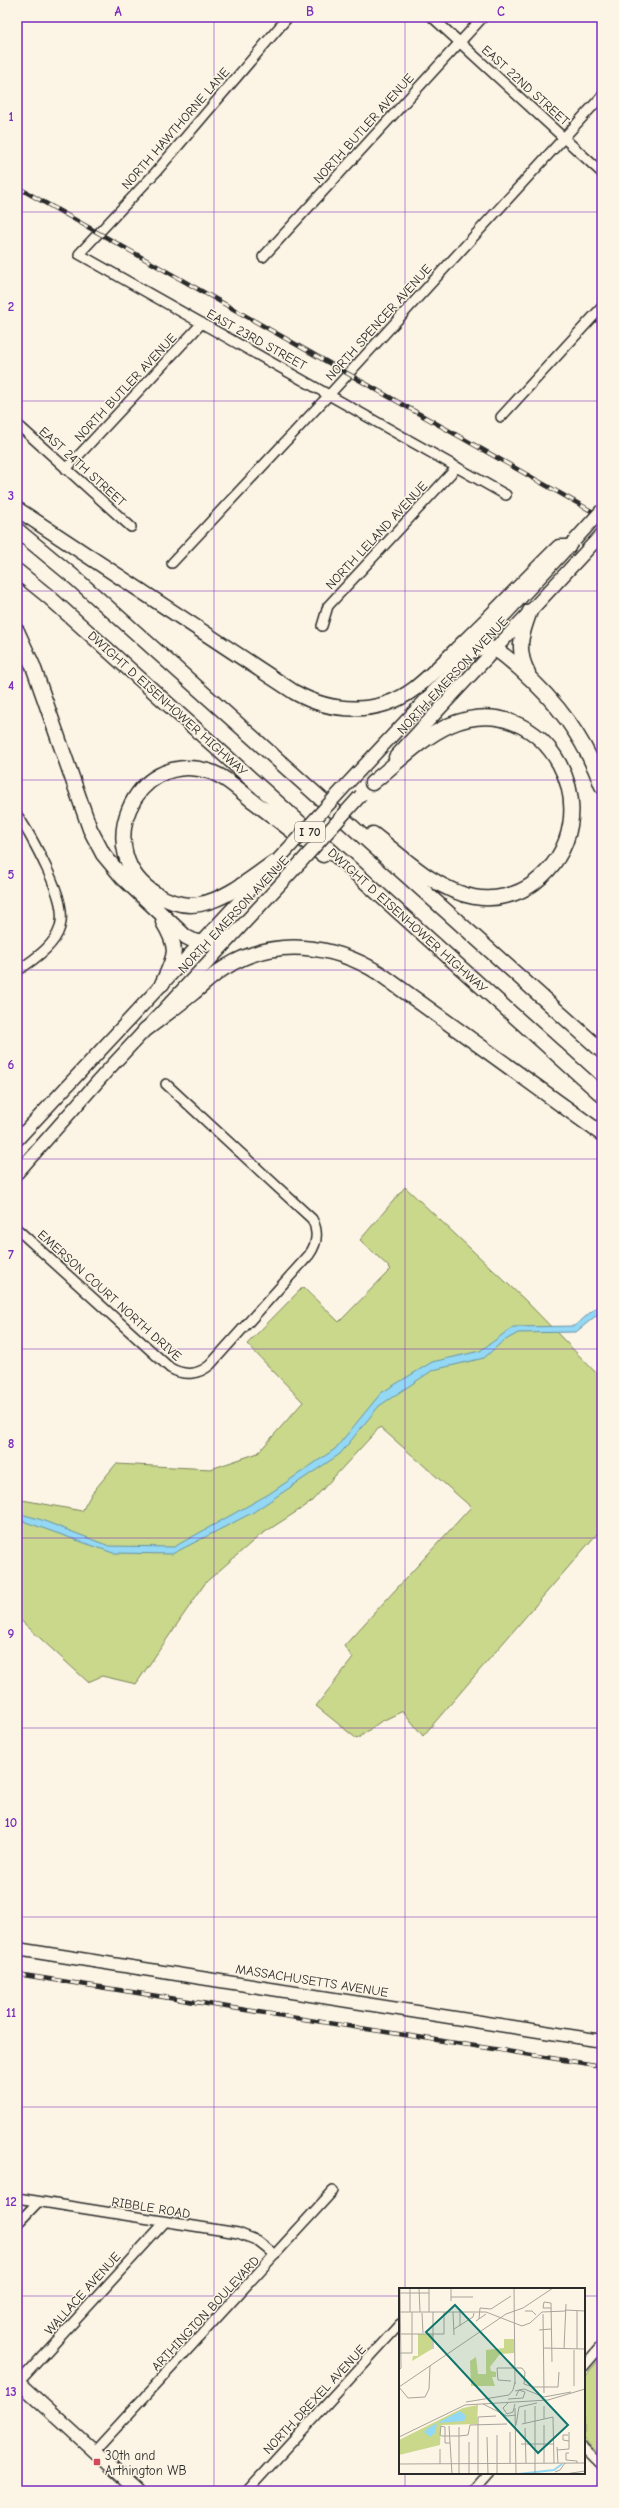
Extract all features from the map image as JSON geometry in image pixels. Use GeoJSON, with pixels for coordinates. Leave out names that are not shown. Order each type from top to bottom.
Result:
{"type":"FeatureCollection","features":[{"type":"Feature","properties":{"kind":"highway"},"geometry":{"type":"LineString","coordinates":[[17,509],[294,692],[321,705],[343,709],[382,705],[413,690],[485,622],[559,547],[571,544]]}},
{"type":"Feature","properties":{"kind":"highway","name":"I 70"},"geometry":{"type":"LineString","coordinates":[[17,530],[75,578],[602,1051]]}},
{"type":"Feature","properties":{"kind":"highway","name":"DWIGHT D EISENHOWER HIGHWAY"},"geometry":{"type":"LineString","coordinates":[[17,571],[49,597],[602,1095]]}},
{"type":"Feature","properties":{"kind":"highway"},"geometry":{"type":"LineString","coordinates":[[530,611],[521,634],[520,650],[522,661],[531,679]]}},
{"type":"Feature","properties":{"kind":"highway"},"geometry":{"type":"LineString","coordinates":[[17,631],[33,666],[93,836],[118,873],[158,913],[186,937],[200,943],[211,944],[230,937]]}},
{"type":"Feature","properties":{"kind":"highway"},"geometry":{"type":"LineString","coordinates":[[472,651],[483,647],[494,649],[531,679],[551,698],[572,723],[588,752],[602,786]]}},
{"type":"Feature","properties":{"kind":"highway"},"geometry":{"type":"LineString","coordinates":[[298,778],[438,883],[452,891],[474,898],[499,897],[531,886],[555,864],[569,837],[573,804],[570,784],[562,765],[549,747],[537,736],[509,722],[478,719],[450,726],[429,739],[372,782]]}},
{"type":"Feature","properties":{"kind":"highway"},"geometry":{"type":"LineString","coordinates":[[273,863],[212,900],[192,905],[173,902],[147,887],[131,869],[123,844],[126,815],[131,802],[141,790],[162,775],[183,768],[210,772],[229,782],[414,925]]}},
{"type":"Feature","properties":{"kind":"highway"},"geometry":{"type":"LineString","coordinates":[[158,913],[175,946],[172,962],[162,984]]}},
{"type":"Feature","properties":{"kind":"highway"},"geometry":{"type":"LineString","coordinates":[[145,1030],[217,973],[243,958],[260,952],[288,948],[306,948],[333,952],[352,958],[379,973],[602,1134]]}},
{"type":"Feature","properties":{"kind":"main road","name":"NORTH EMERSON AVENUE"},"geometry":{"type":"LineString","coordinates":[[17,1140],[602,510]]}},
{"type":"Feature","properties":{"kind":"main road","name":"NORTH EMERSON AVENUE"},"geometry":{"type":"LineString","coordinates":[[17,1173],[230,937],[300,863],[494,649],[602,534]]}},
{"type":"Feature","properties":{"kind":"main road","name":"MASSACHUSETTS AVENUE"},"geometry":{"type":"LineString","coordinates":[[17,1949],[602,2041]]}},
{"type":"Feature","properties":{"kind":"main road"},"geometry":{"type":"LineString","coordinates":[[18,2382],[138,2491]]}},
{"type":"Feature","properties":{"kind":"street","name":"NORTH HAWTHORNE LANE"},"geometry":{"type":"LineString","coordinates":[[79,254],[155,173],[288,17]]}},
{"type":"Feature","properties":{"kind":"street","name":"EAST 22ND STREET"},"geometry":{"type":"LineString","coordinates":[[432,17],[602,173]]}},
{"type":"Feature","properties":{"kind":"street","name":"NORTH BUTLER AVENUE"},"geometry":{"type":"LineString","coordinates":[[263,257],[482,17]]}},
{"type":"Feature","properties":{"kind":"street","name":"NORTH SPENCER AVENUE"},"geometry":{"type":"LineString","coordinates":[[172,563],[329,395],[602,96]]}},
{"type":"Feature","properties":{"kind":"street","name":"EAST 23RD STREET"},"geometry":{"type":"LineString","coordinates":[[79,254],[506,494]]}},
{"type":"Feature","properties":{"kind":"street"},"geometry":{"type":"LineString","coordinates":[[501,417],[602,307]]}},
{"type":"Feature","properties":{"kind":"street","name":"NORTH BUTLER AVENUE"},"geometry":{"type":"LineString","coordinates":[[66,469],[202,323]]}},
{"type":"Feature","properties":{"kind":"street","name":"EAST 24TH STREET"},"geometry":{"type":"LineString","coordinates":[[17,424],[131,526]]}},
{"type":"Feature","properties":{"kind":"street","name":"NORTH LELAND AVENUE"},"geometry":{"type":"LineString","coordinates":[[322,626],[328,606],[457,467]]}},
{"type":"Feature","properties":{"kind":"street"},"geometry":{"type":"LineString","coordinates":[[17,815],[32,838],[57,890],[61,904],[62,919],[58,934],[48,949],[17,971]]}},
{"type":"Feature","properties":{"kind":"street","name":"EMERSON COURT NORTH DRIVE"},"geometry":{"type":"LineString","coordinates":[[17,1229],[170,1368],[189,1374],[203,1370],[212,1363],[309,1256],[317,1237],[316,1226],[312,1219],[166,1084]]}},
{"type":"Feature","properties":{"kind":"street","name":"ARTHINGTON BOULEVARD"},"geometry":{"type":"LineString","coordinates":[[94,2452],[333,2191]]}},
{"type":"Feature","properties":{"kind":"street","name":"RIBBLE ROAD"},"geometry":{"type":"LineString","coordinates":[[17,2198],[247,2236],[261,2243],[275,2255]]}},
{"type":"Feature","properties":{"kind":"street"},"geometry":{"type":"LineString","coordinates":[[17,2224],[38,2202]]}},
{"type":"Feature","properties":{"kind":"street","name":"WALLACE AVENUE"},"geometry":{"type":"LineString","coordinates":[[18,2382],[165,2222]]}},
{"type":"Feature","properties":{"kind":"street","name":"NORTH DREXEL AVENUE"},"geometry":{"type":"LineString","coordinates":[[247,2491],[399,2325]]}},
{"type":"Feature","properties":{"kind":"street"},"geometry":{"type":"LineString","coordinates":[[585,2365],[602,2345]]}},
{"type":"Feature","properties":{"kind":"street"},"geometry":{"type":"LineString","coordinates":[[585,2449],[602,2466]]}},
{"type":"Feature","properties":{"kind":"street"},"geometry":{"type":"LineString","coordinates":[[473,2491],[488,2474]]}},
{"type":"Feature","properties":{"kind":"green space"},"geometry":{"type":"Polygon","coordinates":[[[405,1187],[525,1300],[602,1379],[602,1528],[423,1736],[403,1711],[380,1722],[357,1739],[316,1706],[353,1658],[344,1646],[471,1507],[380,1427],[310,1503],[259,1536],[206,1582],[136,1684],[102,1676],[88,1682],[17,1617],[17,1499],[82,1511],[92,1493],[116,1464],[211,1469],[258,1453],[303,1402],[247,1344],[303,1287],[339,1322],[391,1269],[360,1240],[405,1187]]]}},
{"type":"Feature","properties":{"kind":"green space"},"geometry":{"type":"Polygon","coordinates":[[[602,2356],[602,2456],[585,2440],[585,2376],[602,2356]]]}},
{"type":"Feature","properties":{"kind":"water"},"geometry":{"type":"Polygon","coordinates":[[[602,1302],[602,1311],[576,1332],[518,1333],[502,1342],[484,1358],[433,1370],[379,1406],[340,1454],[252,1513],[172,1554],[113,1553],[17,1519],[17,1513],[39,1519],[109,1546],[174,1547],[269,1494],[335,1449],[381,1393],[432,1362],[480,1351],[513,1327],[575,1326],[602,1302]]]}},
{"type":"Feature","properties":{"kind":"railway"},"geometry":{"type":"LineString","coordinates":[[17,187],[602,517]]}},
{"type":"Feature","properties":{"kind":"railway"},"geometry":{"type":"LineString","coordinates":[[17,1974],[602,2066]]}},
{"type":"Feature","properties":{"kind":"place","name":"30th and Arthington WB"},"geometry":{"type":"Point","coordinates":[97,2462]}}]}
